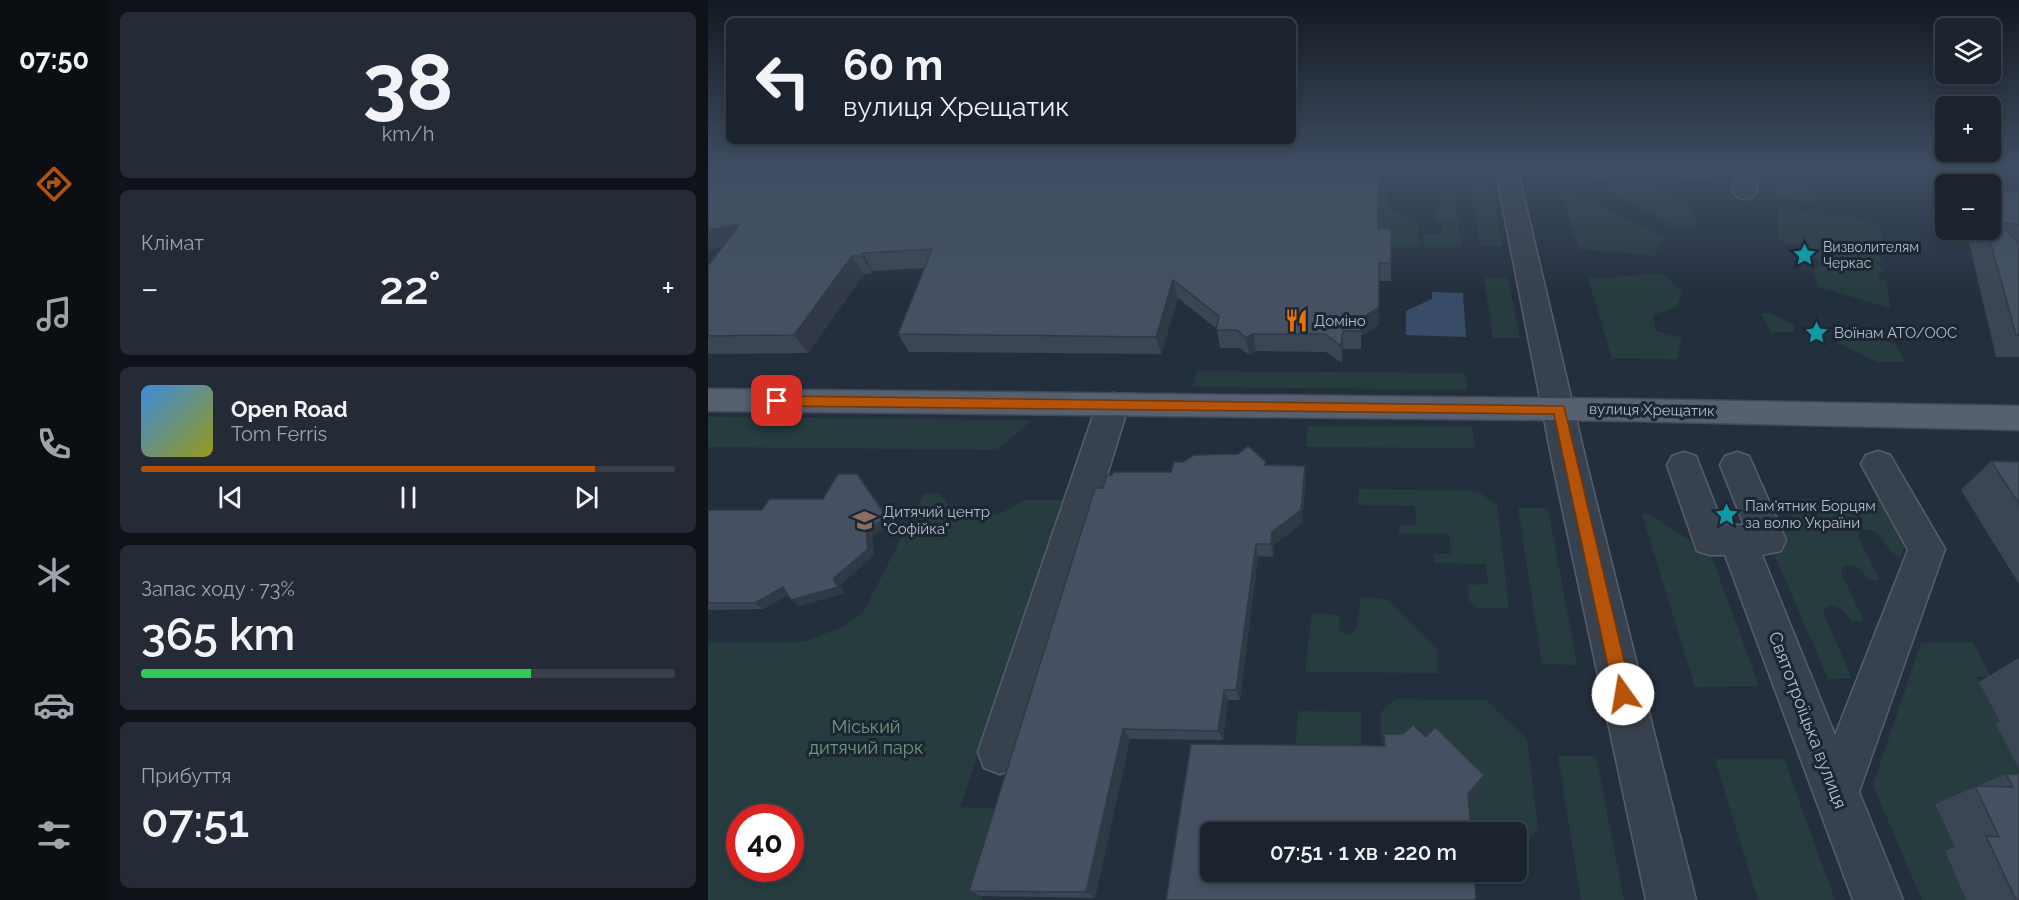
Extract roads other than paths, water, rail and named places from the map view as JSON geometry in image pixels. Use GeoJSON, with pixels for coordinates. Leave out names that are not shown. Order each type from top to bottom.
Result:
{"type":"FeatureCollection","features":[{"type":"Feature","properties":{"kind":"main road","name":"вулиця Хрещатик"},"geometry":{"type":"LineString","coordinates":[[708,400],[1559,409],[2019,418]]}},
{"type":"Feature","properties":{"kind":"street"},"geometry":{"type":"LineString","coordinates":[[1515,210],[1671,900]]}},
{"type":"Feature","properties":{"kind":"street"},"geometry":{"type":"LineString","coordinates":[[1000,752],[1113,404]]}},
{"type":"Feature","properties":{"kind":"street"},"geometry":{"type":"LineString","coordinates":[[1836,791],[1927,549],[1878,464]]}},
{"type":"Feature","properties":{"kind":"street"},"geometry":{"type":"LineString","coordinates":[[1684,465],[1710,540],[1768,540],[1737,465]]}},
{"type":"Feature","properties":{"kind":"street","name":"Святотроїцька вулиця"},"geometry":{"type":"LineString","coordinates":[[1737,540],[1878,900]]}},
{"type":"Feature","properties":{"kind":"water"},"geometry":{"type":"Polygon","coordinates":[[[1432,292],[1463,293],[1466,337],[1406,335],[1406,311],[1432,299],[1432,292]]]}},
{"type":"Feature","properties":{"kind":"place","name":"Визволителям Черкас"},"geometry":{"type":"Point","coordinates":[1805,255]}},
{"type":"Feature","properties":{"kind":"place","name":"Доміно"},"geometry":{"type":"Point","coordinates":[1296,321]}},
{"type":"Feature","properties":{"kind":"place","name":"Воїнам АТО/ООС"},"geometry":{"type":"Point","coordinates":[1816,333]}},
{"type":"Feature","properties":{"kind":"place","name":"Пам'ятник Борцям за волю України"},"geometry":{"type":"Point","coordinates":[1727,515]}},
{"type":"Feature","properties":{"kind":"place","name":"Дитячий центр \"Софійка\""},"geometry":{"type":"Point","coordinates":[865,521]}},
{"type":"Feature","properties":{"kind":"park label","name":"Міський дитячий парк"},"geometry":{"type":"Point","coordinates":[866,736]}}]}
